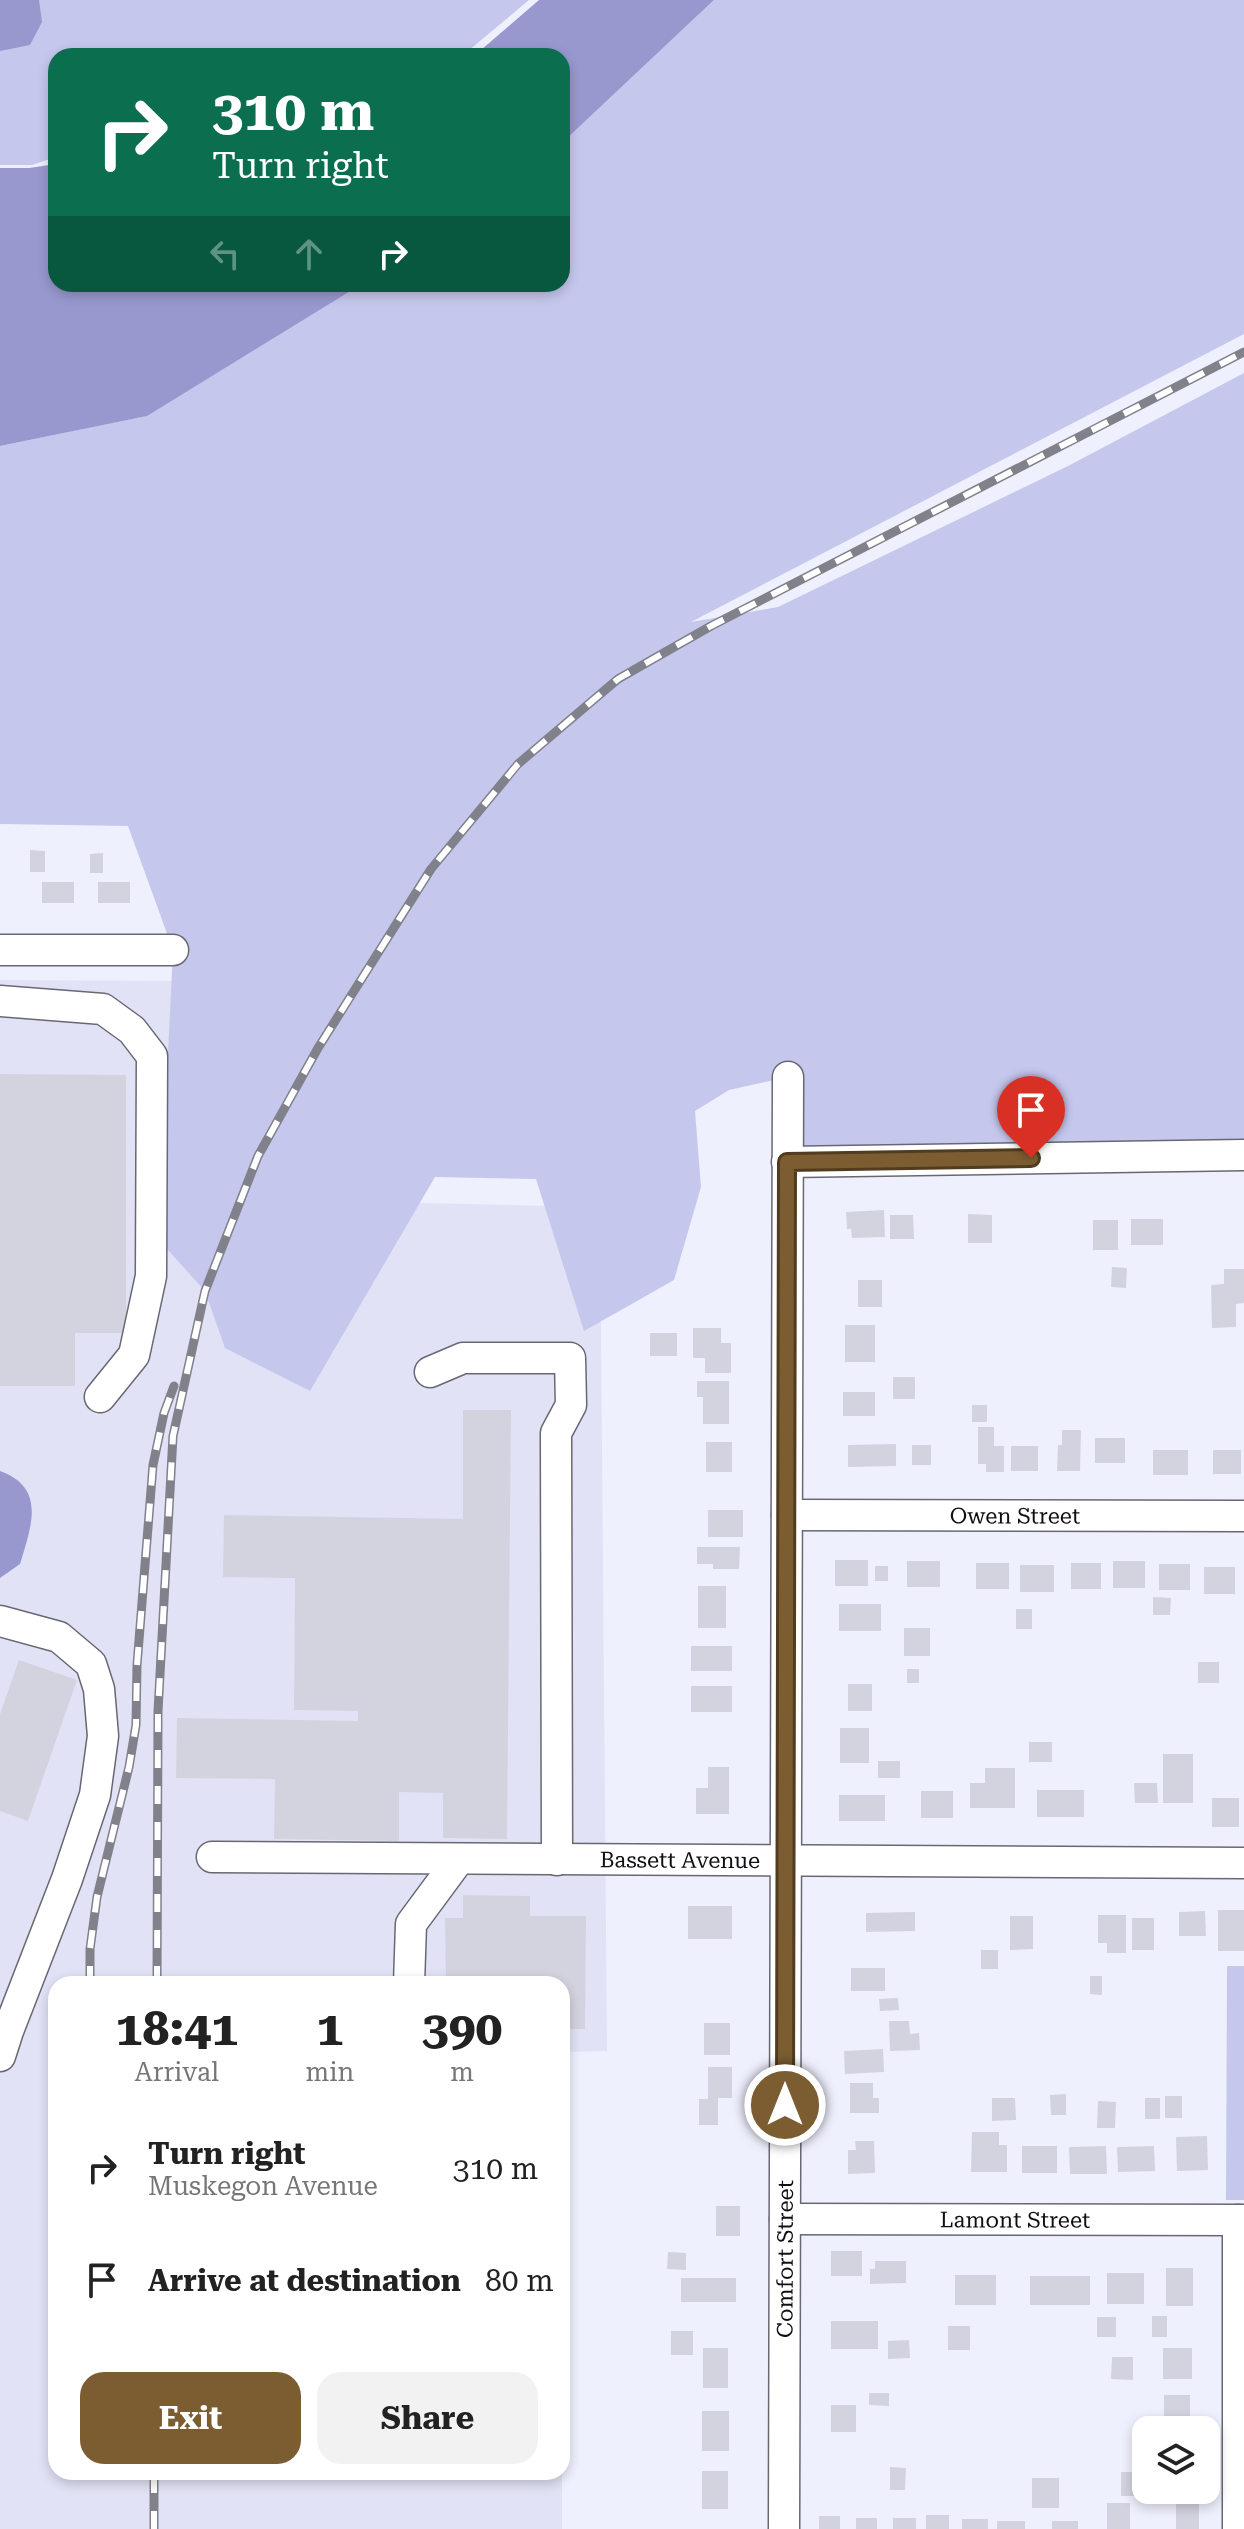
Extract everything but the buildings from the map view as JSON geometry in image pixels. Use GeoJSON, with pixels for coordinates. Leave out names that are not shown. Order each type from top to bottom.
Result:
{"type":"FeatureCollection","features":[{"type":"Feature","properties":{"kind":"street"},"geometry":{"type":"LineString","coordinates":[[0,950],[173,950]]}},
{"type":"Feature","properties":{"kind":"street"},"geometry":{"type":"LineString","coordinates":[[0,1001],[103,1009],[132,1030],[152,1056],[151,1276],[134,1355],[100,1397]]}},
{"type":"Feature","properties":{"kind":"street","name":"Comfort Street"},"geometry":{"type":"LineString","coordinates":[[784,2529],[788,1077]]}},
{"type":"Feature","properties":{"kind":"street"},"geometry":{"type":"LineString","coordinates":[[787,1162],[1244,1155]]}},
{"type":"Feature","properties":{"kind":"street"},"geometry":{"type":"LineString","coordinates":[[430,1372],[463,1358],[570,1358],[571,1405],[556,1433],[557,1860]]}},
{"type":"Feature","properties":{"kind":"street","name":"Owen Street"},"geometry":{"type":"LineString","coordinates":[[787,1515],[1244,1516]]}},
{"type":"Feature","properties":{"kind":"street"},"geometry":{"type":"LineString","coordinates":[[0,1621],[59,1637],[91,1664],[99,1689],[103,1736],[95,1795],[67,1879],[0,2056]]}},
{"type":"Feature","properties":{"kind":"street","name":"Bassett Avenue"},"geometry":{"type":"LineString","coordinates":[[212,1857],[1244,1863]]}},
{"type":"Feature","properties":{"kind":"street"},"geometry":{"type":"LineString","coordinates":[[409,1976],[411,1924],[459,1859]]}},
{"type":"Feature","properties":{"kind":"street","name":"Lamont Street"},"geometry":{"type":"LineString","coordinates":[[785,2219],[1241,2220]]}},
{"type":"Feature","properties":{"kind":"street"},"geometry":{"type":"LineString","coordinates":[[1238,2529],[1241,2220]]}},
{"type":"Feature","properties":{"kind":"shaded area"},"geometry":{"type":"Polygon","coordinates":[[[0,0],[529,0],[472,48],[48,48],[48,160],[32,165],[0,165],[0,0]]]}},
{"type":"Feature","properties":{"kind":"shaded area"},"geometry":{"type":"Polygon","coordinates":[[[0,0],[39,0],[42,22],[30,45],[0,51],[0,0]]]}},
{"type":"Feature","properties":{"kind":"shaded area"},"geometry":{"type":"Polygon","coordinates":[[[539,0],[714,0],[570,135],[570,48],[483,48],[539,0]]]}},
{"type":"Feature","properties":{"kind":"shaded area"},"geometry":{"type":"Polygon","coordinates":[[[714,0],[1244,0],[1244,334],[691,622],[778,607],[1068,466],[1244,373],[1244,1155],[787,1162],[788,1077],[729,1090],[695,1111],[701,1187],[674,1280],[584,1331],[536,1179],[435,1177],[310,1391],[225,1348],[205,1291],[159,1240],[173,950],[128,826],[0,824],[0,446],[146,416],[349,292],[570,292],[570,135],[714,0]]]}},
{"type":"Feature","properties":{"kind":"shaded area"},"geometry":{"type":"Polygon","coordinates":[[[48,165],[48,292],[349,292],[147,416],[0,446],[0,168],[48,165]]]}},
{"type":"Feature","properties":{"kind":"shaded area"},"geometry":{"type":"Polygon","coordinates":[[[0,980],[172,981],[162,1197],[600,1207],[607,2051],[570,2052],[570,1976],[48,1976],[48,2480],[562,2480],[562,2529],[0,2529],[0,980]]]}},
{"type":"Feature","properties":{"kind":"shaded area"},"geometry":{"type":"Polygon","coordinates":[[[0,1471],[15,1478],[24,1488],[32,1510],[20,1564],[0,1578],[0,1471]]]}},
{"type":"Feature","properties":{"kind":"shaded area"},"geometry":{"type":"Polygon","coordinates":[[[1227,1966],[1244,1966],[1244,2200],[1226,2200],[1227,1966]]]}},
{"type":"Feature","properties":{"kind":"railway"},"geometry":{"type":"LineString","coordinates":[[157,1976],[158,1711],[173,1436],[205,1291],[258,1156],[318,1048],[431,869],[518,764],[618,679],[711,626],[1244,352]]}},
{"type":"Feature","properties":{"kind":"railway"},"geometry":{"type":"LineString","coordinates":[[90,1976],[97,1897],[129,1767],[136,1725],[137,1665],[153,1465],[164,1413],[174,1386]]}},
{"type":"Feature","properties":{"kind":"railway"},"geometry":{"type":"LineString","coordinates":[[154,2480],[154,2529]]}},
{"type":"Feature","properties":{"kind":"route"},"geometry":{"type":"LineString","coordinates":[[785,2105],[787,1162],[1031,1158]]}}]}
